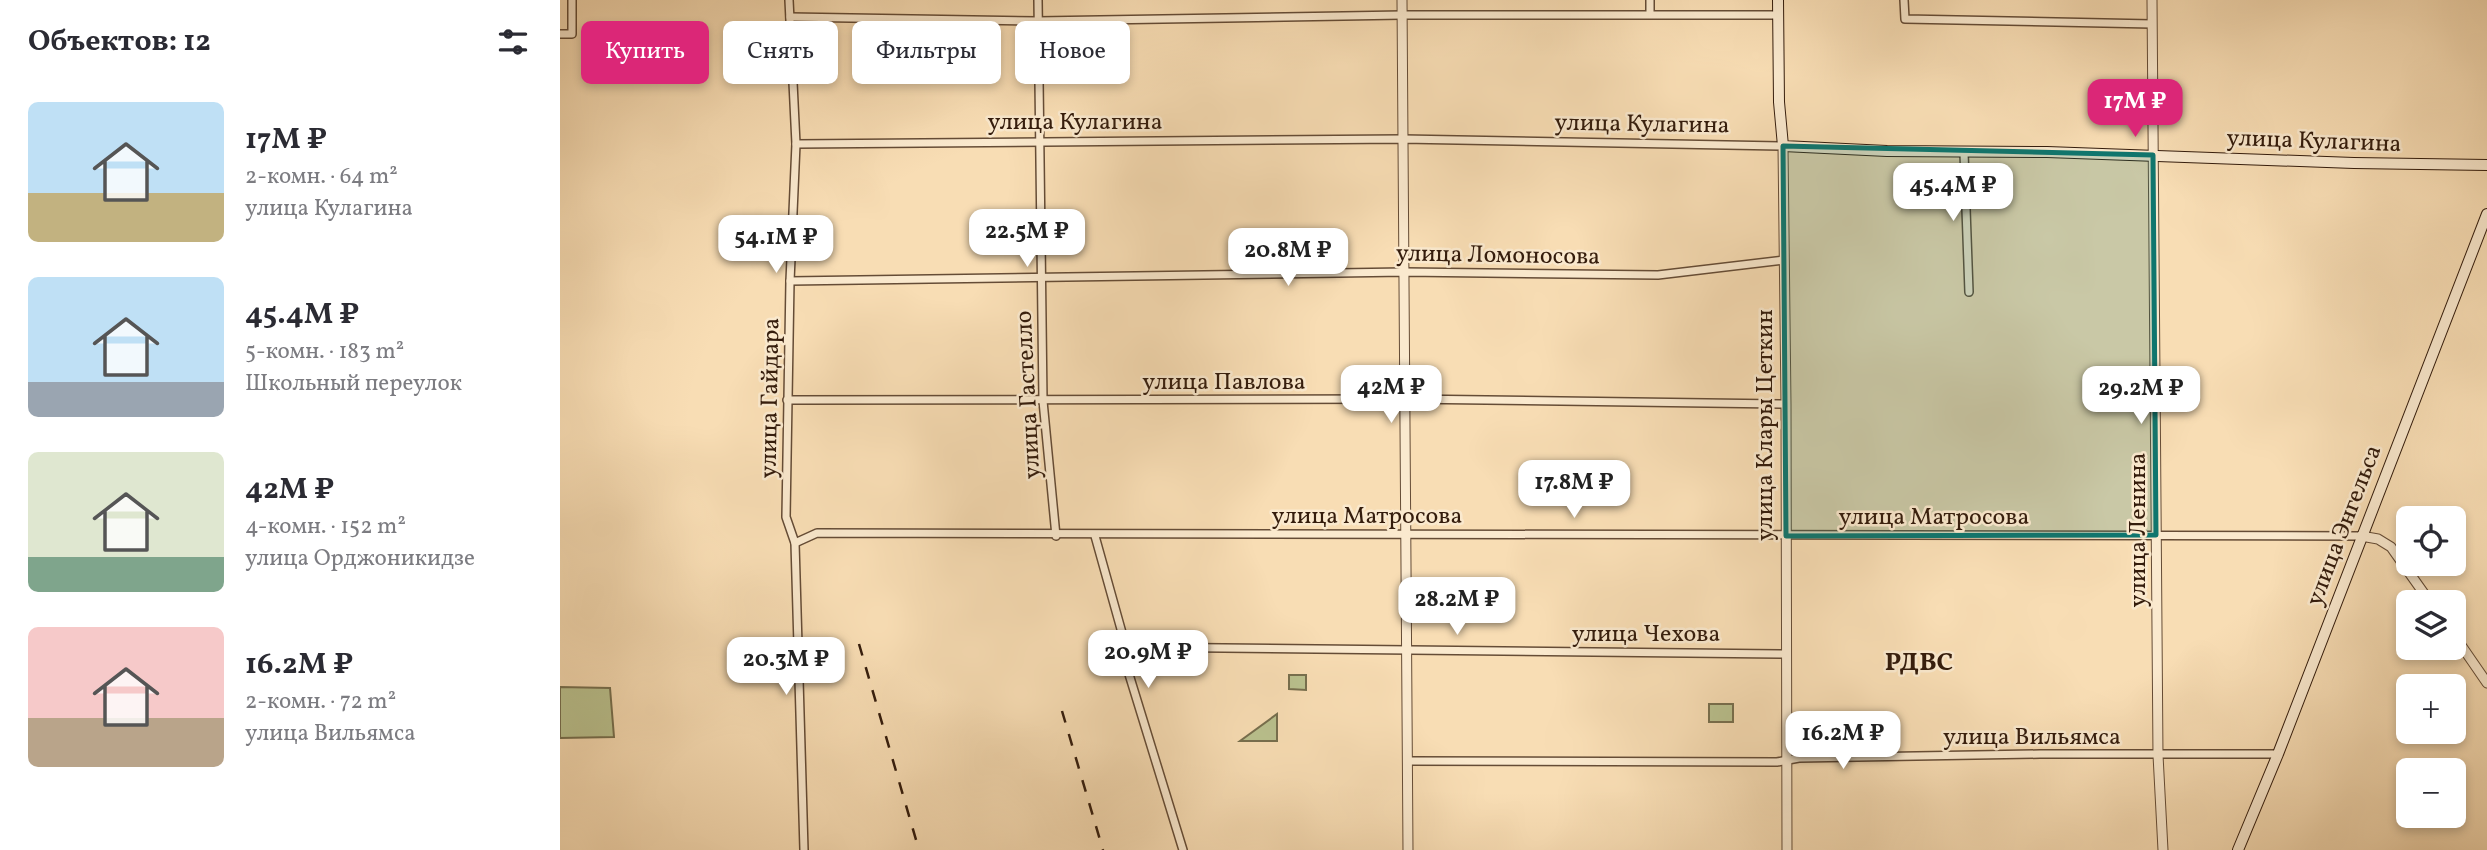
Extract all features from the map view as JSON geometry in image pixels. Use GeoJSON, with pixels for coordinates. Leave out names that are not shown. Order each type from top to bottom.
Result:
{"type":"FeatureCollection","features":[{"type":"Feature","properties":{"kind":"main road","name":"улица Клары Цеткин"},"geometry":{"type":"LineString","coordinates":[[1778,0],[1779,110],[1783,146]]}},
{"type":"Feature","properties":{"kind":"main road","name":"улица Кулагина"},"geometry":{"type":"LineString","coordinates":[[1783,146],[1964,153],[2153,155],[2487,165]]}},
{"type":"Feature","properties":{"kind":"main road","name":"улица Энгельса"},"geometry":{"type":"LineString","coordinates":[[2238,850],[2278,754],[2487,214]]}},
{"type":"Feature","properties":{"kind":"street"},"geometry":{"type":"LineString","coordinates":[[560,34],[572,34],[572,0]]}},
{"type":"Feature","properties":{"kind":"street","name":"улица Гайдара"},"geometry":{"type":"LineString","coordinates":[[789,0],[796,144],[790,282],[786,517],[795,544],[804,850]]}},
{"type":"Feature","properties":{"kind":"street","name":"улица Гастелло"},"geometry":{"type":"LineString","coordinates":[[1038,0],[1038,21]]}},
{"type":"Feature","properties":{"kind":"street"},"geometry":{"type":"LineString","coordinates":[[1402,0],[1408,850]]}},
{"type":"Feature","properties":{"kind":"street"},"geometry":{"type":"LineString","coordinates":[[1650,0],[1650,13]]}},
{"type":"Feature","properties":{"kind":"street"},"geometry":{"type":"LineString","coordinates":[[1904,0],[1905,19],[2152,24]]}},
{"type":"Feature","properties":{"kind":"street","name":"улица Ленина"},"geometry":{"type":"LineString","coordinates":[[2152,0],[2158,755],[2163,850]]}},
{"type":"Feature","properties":{"kind":"street"},"geometry":{"type":"LineString","coordinates":[[790,18],[1038,21],[1402,15],[1778,15]]}},
{"type":"Feature","properties":{"kind":"street","name":"улица Гастелло"},"geometry":{"type":"LineString","coordinates":[[1039,84],[1043,401],[1056,536]]}},
{"type":"Feature","properties":{"kind":"street","name":"улица Кулагина"},"geometry":{"type":"LineString","coordinates":[[796,144],[1403,139],[1783,146]]}},
{"type":"Feature","properties":{"kind":"street","name":"улица Клары Цеткин"},"geometry":{"type":"LineString","coordinates":[[1783,146],[1787,850]]}},
{"type":"Feature","properties":{"kind":"street"},"geometry":{"type":"LineString","coordinates":[[1964,153],[1969,292]]}},
{"type":"Feature","properties":{"kind":"street","name":"улица Ломоносова"},"geometry":{"type":"LineString","coordinates":[[790,282],[1405,272],[1658,275],[1784,260]]}},
{"type":"Feature","properties":{"kind":"street","name":"улица Павлова"},"geometry":{"type":"LineString","coordinates":[[787,400],[1406,399],[1786,404]]}},
{"type":"Feature","properties":{"kind":"street","name":"улица Матросова"},"geometry":{"type":"LineString","coordinates":[[795,544],[817,534],[2361,536]]}},
{"type":"Feature","properties":{"kind":"street"},"geometry":{"type":"LineString","coordinates":[[1095,536],[1126,647],[1128,671],[1183,850]]}},
{"type":"Feature","properties":{"kind":"street"},"geometry":{"type":"LineString","coordinates":[[2361,536],[2378,539],[2391,547],[2421,590]]}},
{"type":"Feature","properties":{"kind":"street","name":"улица Чехова"},"geometry":{"type":"LineString","coordinates":[[1126,647],[1787,654]]}},
{"type":"Feature","properties":{"kind":"street"},"geometry":{"type":"LineString","coordinates":[[2466,652],[2487,683]]}},
{"type":"Feature","properties":{"kind":"street","name":"улица Вильямса"},"geometry":{"type":"LineString","coordinates":[[1408,761],[1787,761],[1799,758],[2027,754],[2278,754]]}},
{"type":"Feature","properties":{"kind":"highlighted area"},"geometry":{"type":"Polygon","coordinates":[[[1783,146],[2153,155],[2156,535],[1786,536],[1783,146]]]}},
{"type":"Feature","properties":{"kind":"green space"},"geometry":{"type":"Polygon","coordinates":[[[1289,675],[1306,675],[1306,690],[1289,689],[1289,675]]]}},
{"type":"Feature","properties":{"kind":"green space"},"geometry":{"type":"Polygon","coordinates":[[[560,687],[610,688],[614,737],[560,738],[560,687]]]}},
{"type":"Feature","properties":{"kind":"green space"},"geometry":{"type":"Polygon","coordinates":[[[1709,704],[1733,704],[1733,722],[1709,722],[1709,704]]]}},
{"type":"Feature","properties":{"kind":"green space"},"geometry":{"type":"Polygon","coordinates":[[[1277,714],[1277,741],[1240,741],[1277,714]]]}},
{"type":"Feature","properties":{"kind":"railway"},"geometry":{"type":"LineString","coordinates":[[859,644],[919,850]]}},
{"type":"Feature","properties":{"kind":"railway"},"geometry":{"type":"LineString","coordinates":[[1062,711],[1103,850]]}},
{"type":"Feature","properties":{"kind":"district","name":"РДВС"},"geometry":{"type":"Point","coordinates":[1919,661]}}]}
